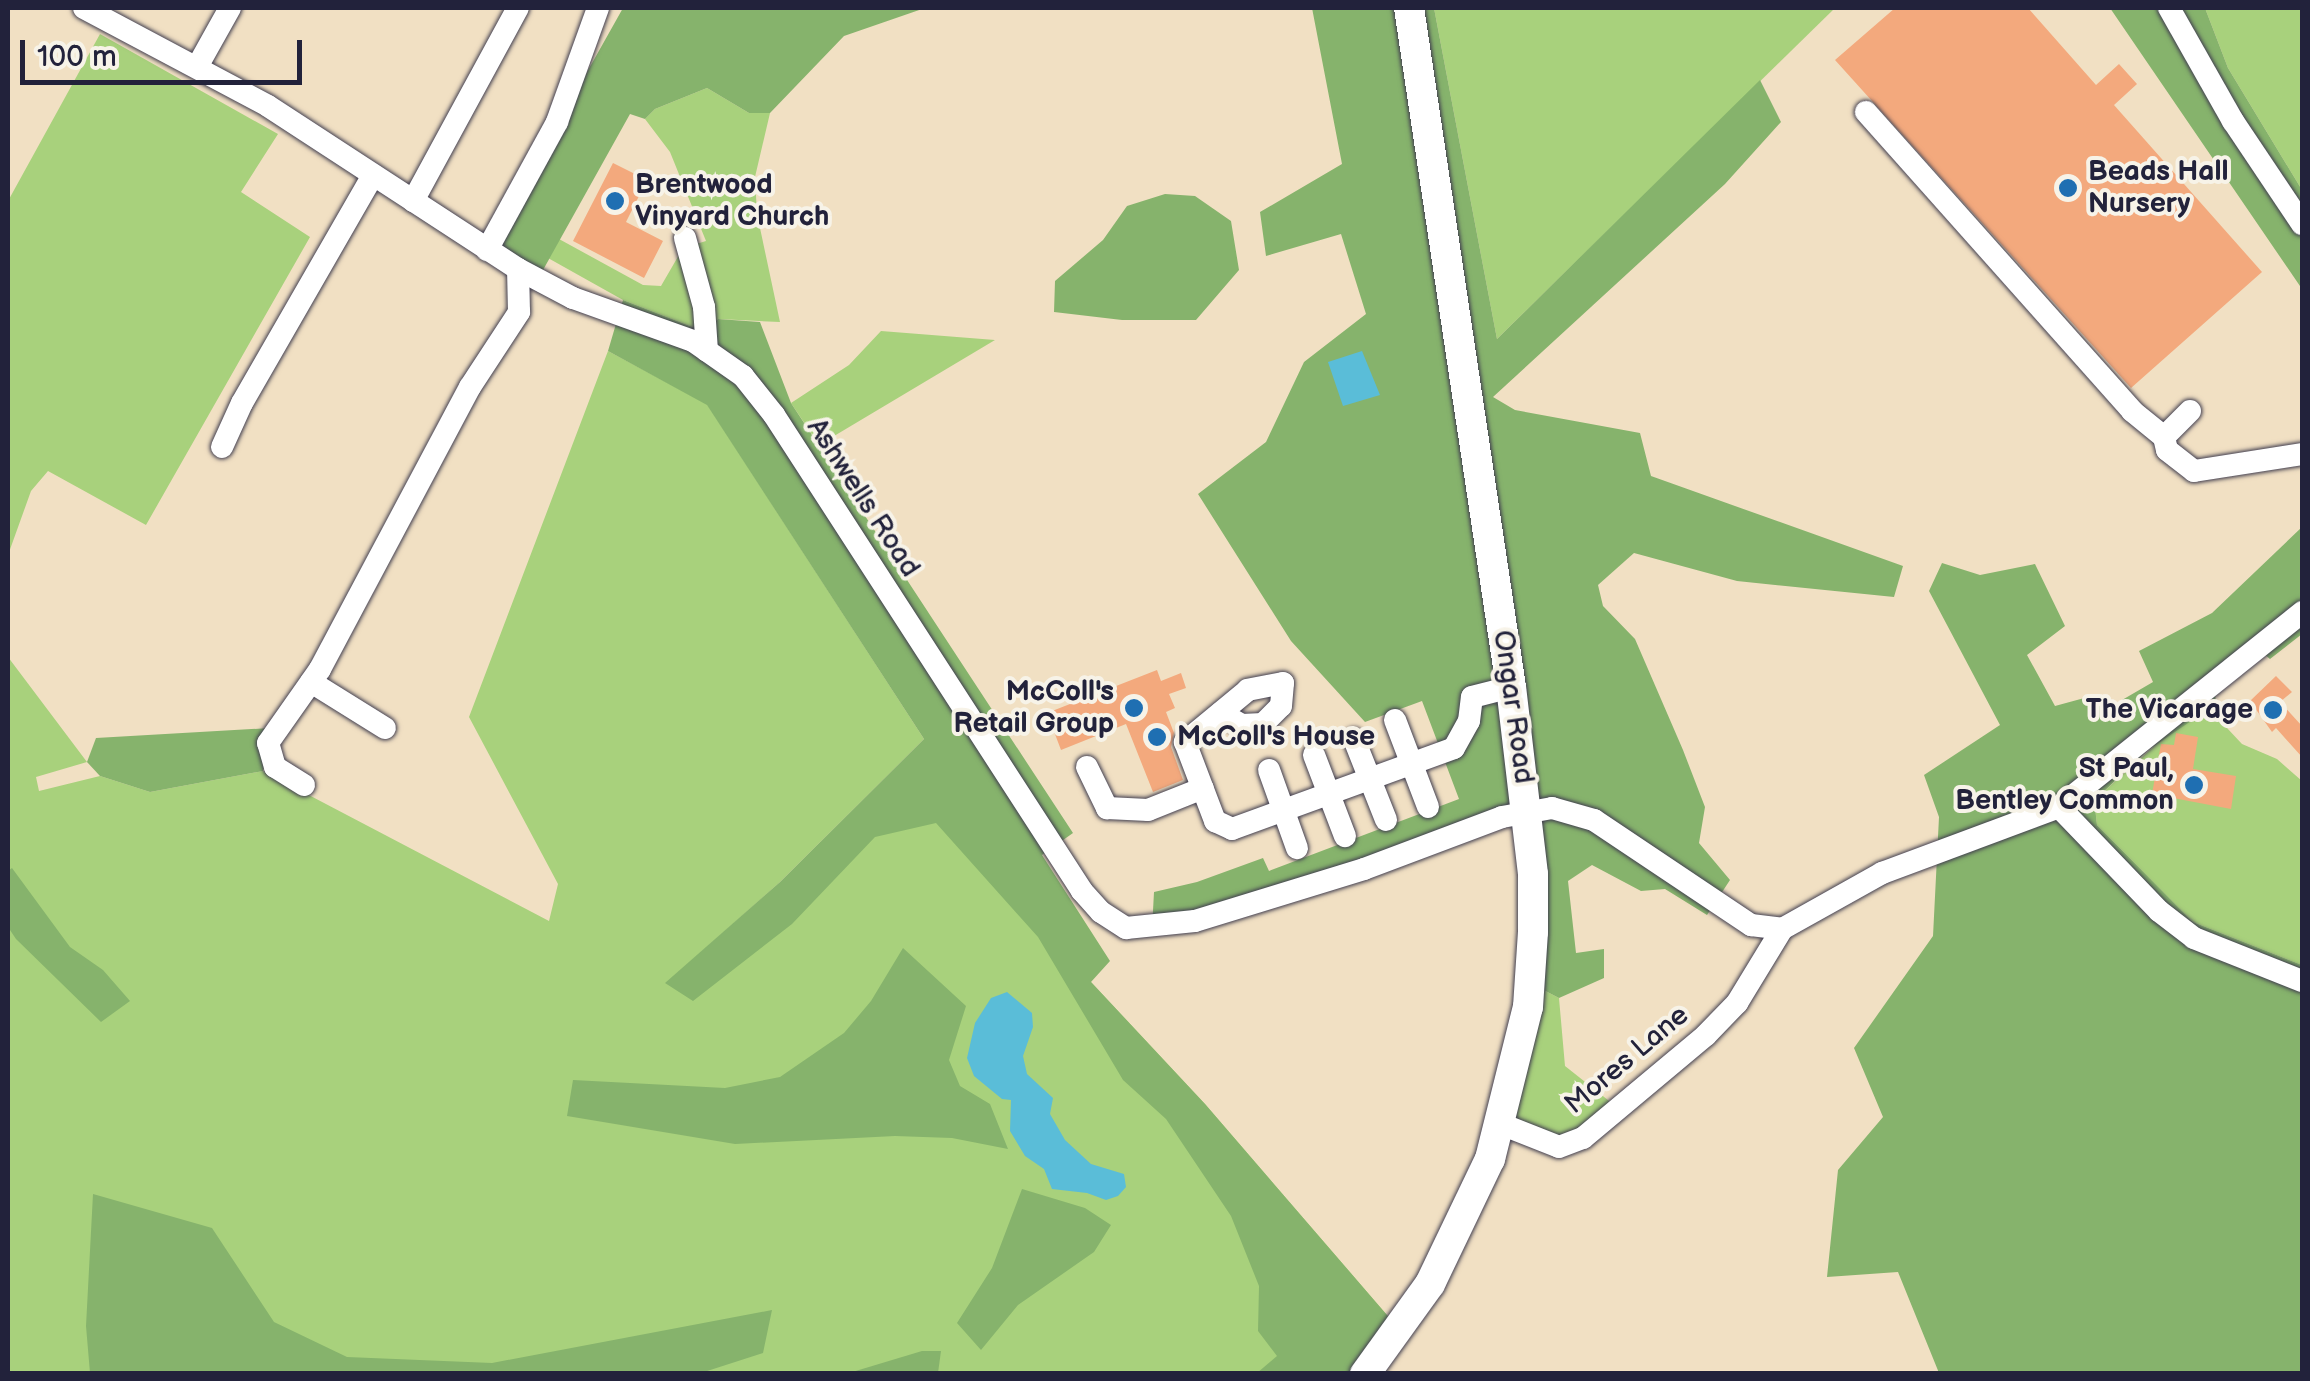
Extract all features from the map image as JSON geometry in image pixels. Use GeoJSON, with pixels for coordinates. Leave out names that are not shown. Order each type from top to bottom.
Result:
{"type":"FeatureCollection","features":[{"type":"Feature","properties":{"kind":"main road","name":"Ongar Road"},"geometry":{"type":"LineString","coordinates":[[1366,1374],[1430,1284],[1490,1159],[1528,1007],[1534,893],[1511,687],[1409,8]]}},
{"type":"Feature","properties":{"kind":"street","name":"Ashwells Road"},"geometry":{"type":"LineString","coordinates":[[84,8],[268,106],[518,270],[556,290],[693,341],[743,376],[774,415],[1082,891],[1101,912],[1126,928],[1194,921],[1364,869],[1526,810]]}},
{"type":"Feature","properties":{"kind":"street"},"geometry":{"type":"LineString","coordinates":[[197,67],[230,8]]}},
{"type":"Feature","properties":{"kind":"street"},"geometry":{"type":"LineString","coordinates":[[413,201],[518,8]]}},
{"type":"Feature","properties":{"kind":"street"},"geometry":{"type":"LineString","coordinates":[[487,250],[556,122],[598,8]]}},
{"type":"Feature","properties":{"kind":"street"},"geometry":{"type":"LineString","coordinates":[[2169,8],[2233,121],[2302,224]]}},
{"type":"Feature","properties":{"kind":"street"},"geometry":{"type":"LineString","coordinates":[[1866,112],[2132,411],[2164,437],[2168,450],[2194,471],[2302,454]]}},
{"type":"Feature","properties":{"kind":"street"},"geometry":{"type":"LineString","coordinates":[[222,447],[242,403],[373,175]]}},
{"type":"Feature","properties":{"kind":"street"},"geometry":{"type":"LineString","coordinates":[[685,238],[704,306],[707,350]]}},
{"type":"Feature","properties":{"kind":"street"},"geometry":{"type":"LineString","coordinates":[[518,270],[518,312]]}},
{"type":"Feature","properties":{"kind":"street"},"geometry":{"type":"LineString","coordinates":[[304,785],[275,767],[268,743],[311,682],[470,387],[518,312],[556,290]]}},
{"type":"Feature","properties":{"kind":"street"},"geometry":{"type":"LineString","coordinates":[[2164,437],[2190,411]]}},
{"type":"Feature","properties":{"kind":"street"},"geometry":{"type":"LineString","coordinates":[[1526,810],[1552,808],[1594,820],[1751,926],[1782,929],[1882,873],[2059,808],[2302,612]]}},
{"type":"Feature","properties":{"kind":"street"},"geometry":{"type":"LineString","coordinates":[[311,682],[385,728]]}},
{"type":"Feature","properties":{"kind":"street"},"geometry":{"type":"LineString","coordinates":[[1221,712],[1185,742],[1215,821],[1232,828],[1454,748],[1469,721],[1472,697],[1511,687]]}},
{"type":"Feature","properties":{"kind":"street"},"geometry":{"type":"LineString","coordinates":[[1395,720],[1428,806]]}},
{"type":"Feature","properties":{"kind":"street"},"geometry":{"type":"LineString","coordinates":[[1354,739],[1386,820]]}},
{"type":"Feature","properties":{"kind":"street"},"geometry":{"type":"LineString","coordinates":[[1314,755],[1345,836]]}},
{"type":"Feature","properties":{"kind":"street"},"geometry":{"type":"LineString","coordinates":[[1087,767],[1107,808],[1148,810],[1203,788]]}},
{"type":"Feature","properties":{"kind":"street"},"geometry":{"type":"LineString","coordinates":[[1269,770],[1298,848]]}},
{"type":"Feature","properties":{"kind":"street"},"geometry":{"type":"LineString","coordinates":[[2059,808],[2158,911],[2194,938],[2302,981]]}},
{"type":"Feature","properties":{"kind":"street"},"geometry":{"type":"LineString","coordinates":[[1751,926],[1766,961]]}},
{"type":"Feature","properties":{"kind":"street","name":"Mores Lane"},"geometry":{"type":"LineString","coordinates":[[1501,1124],[1559,1147],[1583,1138],[1706,1035],[1737,1003],[1782,929]]}},
{"type":"Feature","properties":{"kind":"green space"},"geometry":{"type":"Polygon","coordinates":[[[623,8],[925,8],[844,36],[770,113],[749,113],[707,88],[655,109],[645,119],[630,114],[538,279],[487,250],[623,8]]]}},
{"type":"Feature","properties":{"kind":"green space"},"geometry":{"type":"Polygon","coordinates":[[[1312,8],[1434,8],[1497,339],[1760,80],[1781,122],[1725,184],[1493,397],[1515,410],[1640,433],[1651,476],[1903,566],[1894,597],[1737,581],[1634,553],[1598,585],[1603,606],[1635,639],[1683,750],[1705,807],[1699,843],[1730,880],[1707,915],[1665,889],[1641,891],[1592,865],[1568,881],[1576,953],[1604,949],[1604,978],[1559,998],[1530,983],[1530,838],[1502,817],[1152,929],[1154,892],[1197,882],[1263,858],[1269,871],[1459,799],[1422,701],[1365,722],[1291,641],[1198,494],[1266,442],[1304,362],[1366,314],[1341,234],[1266,256],[1260,212],[1342,164],[1312,8]]]}},
{"type":"Feature","properties":{"kind":"green space"},"geometry":{"type":"Polygon","coordinates":[[[1434,8],[1835,8],[1497,339],[1434,8]]]}},
{"type":"Feature","properties":{"kind":"green space"},"geometry":{"type":"Polygon","coordinates":[[[2110,8],[2205,8],[2228,68],[2302,190],[2302,289],[2110,8]]]}},
{"type":"Feature","properties":{"kind":"green space"},"geometry":{"type":"Polygon","coordinates":[[[2205,8],[2302,8],[2302,190],[2228,68],[2205,8]]]}},
{"type":"Feature","properties":{"kind":"green space"},"geometry":{"type":"Polygon","coordinates":[[[100,34],[278,134],[241,192],[310,237],[146,525],[48,471],[31,491],[8,555],[8,201],[100,34]]]}},
{"type":"Feature","properties":{"kind":"green space"},"geometry":{"type":"Polygon","coordinates":[[[707,88],[749,113],[770,113],[755,177],[757,214],[780,322],[718,319],[703,331],[623,300],[548,258],[559,239],[643,285],[661,286],[683,248],[706,241],[670,152],[645,119],[655,109],[707,88]]]}},
{"type":"Feature","properties":{"kind":"green space"},"geometry":{"type":"Polygon","coordinates":[[[1165,194],[1195,196],[1231,221],[1239,270],[1196,320],[1122,320],[1054,312],[1055,281],[1103,240],[1127,206],[1165,194]]]}},
{"type":"Feature","properties":{"kind":"green space"},"geometry":{"type":"Polygon","coordinates":[[[623,300],[703,331],[718,319],[760,322],[791,403],[1073,833],[1042,855],[1110,961],[1091,982],[1205,1104],[1399,1329],[1365,1373],[1257,1373],[1277,1356],[1258,1331],[1259,1286],[1231,1216],[1166,1119],[1123,1080],[1038,937],[936,823],[875,837],[792,924],[693,1001],[665,983],[780,882],[924,739],[707,405],[608,351],[623,300]]]}},
{"type":"Feature","properties":{"kind":"green space"},"geometry":{"type":"Polygon","coordinates":[[[881,331],[995,340],[819,445],[791,403],[849,365],[881,331]]]}},
{"type":"Feature","properties":{"kind":"green space"},"geometry":{"type":"Polygon","coordinates":[[[608,351],[707,404],[924,739],[780,882],[672,978],[935,755],[1090,981],[1205,1104],[1399,1329],[1365,1374],[8,1373],[8,657],[87,762],[36,777],[39,791],[100,776],[150,792],[263,771],[549,921],[558,884],[469,717],[608,351]]]}},
{"type":"Feature","properties":{"kind":"green space"},"geometry":{"type":"Polygon","coordinates":[[[2302,527],[2302,634],[2270,659],[2258,649],[2214,683],[2216,704],[2147,751],[2100,795],[2095,807],[2097,825],[2193,922],[2302,965],[2302,1373],[1939,1373],[1898,1272],[1827,1277],[1838,1170],[1883,1117],[1854,1048],[1933,936],[1939,817],[1924,775],[2000,725],[1929,591],[1942,563],[1980,575],[2035,564],[2065,626],[2027,655],[2055,706],[2088,697],[2110,707],[2153,682],[2139,651],[2212,613],[2302,527]]]}},
{"type":"Feature","properties":{"kind":"green space"},"geometry":{"type":"Polygon","coordinates":[[[2216,704],[2229,708],[2227,728],[2242,744],[2277,759],[2302,781],[2302,965],[2193,922],[2097,825],[2095,807],[2100,795],[2171,731],[2216,704]]]}},
{"type":"Feature","properties":{"kind":"green space"},"geometry":{"type":"Polygon","coordinates":[[[271,728],[263,771],[150,792],[100,776],[87,762],[96,738],[271,728]]]}},
{"type":"Feature","properties":{"kind":"green space"},"geometry":{"type":"Polygon","coordinates":[[[12,868],[70,947],[103,970],[130,1001],[101,1022],[8,927],[8,871],[12,868]]]}},
{"type":"Feature","properties":{"kind":"green space"},"geometry":{"type":"Polygon","coordinates":[[[903,948],[966,1006],[949,1060],[960,1086],[990,1104],[1008,1149],[952,1138],[895,1136],[735,1144],[567,1116],[573,1080],[725,1088],[780,1077],[844,1033],[871,1001],[903,948]]]}},
{"type":"Feature","properties":{"kind":"green space"},"geometry":{"type":"Polygon","coordinates":[[[1530,983],[1559,998],[1565,1066],[1618,1108],[1571,1144],[1501,1124],[1530,983]]]}},
{"type":"Feature","properties":{"kind":"green space"},"geometry":{"type":"Polygon","coordinates":[[[1022,1189],[1085,1208],[1111,1225],[1094,1252],[1018,1305],[981,1350],[957,1323],[992,1268],[1022,1189]]]}},
{"type":"Feature","properties":{"kind":"green space"},"geometry":{"type":"Polygon","coordinates":[[[93,1194],[212,1228],[274,1322],[347,1357],[492,1363],[772,1310],[763,1353],[701,1373],[90,1373],[86,1326],[93,1194]]]}},
{"type":"Feature","properties":{"kind":"green space"},"geometry":{"type":"Polygon","coordinates":[[[922,1351],[941,1351],[938,1373],[849,1373],[922,1351]]]}},
{"type":"Feature","properties":{"kind":"water"},"geometry":{"type":"Polygon","coordinates":[[[1362,351],[1380,395],[1343,406],[1328,362],[1362,351]]]}},
{"type":"Feature","properties":{"kind":"water"},"geometry":{"type":"Polygon","coordinates":[[[1007,992],[1032,1013],[1033,1027],[1023,1056],[1027,1074],[1053,1098],[1050,1114],[1065,1140],[1091,1164],[1124,1174],[1126,1187],[1118,1196],[1106,1200],[1087,1193],[1052,1189],[1044,1169],[1025,1156],[1010,1131],[1011,1100],[1002,1099],[974,1076],[967,1058],[975,1023],[991,998],[1007,992]]]}},
{"type":"Feature","properties":{"kind":"building","name":"Beads Hall Nursery"},"geometry":{"type":"Polygon","coordinates":[[[1895,8],[2028,8],[2096,85],[2119,64],[2137,84],[2114,105],[2262,272],[2131,388],[1835,60],[1895,8]]]}},
{"type":"Feature","properties":{"kind":"building","name":"Brentwood Vinyard Church"},"geometry":{"type":"Polygon","coordinates":[[[613,163],[647,180],[626,222],[663,241],[644,278],[573,241],[613,163]]]}},
{"type":"Feature","properties":{"kind":"building","name":"McColl's House"},"geometry":{"type":"Polygon","coordinates":[[[1157,670],[1161,681],[1181,673],[1186,688],[1169,694],[1175,708],[1166,712],[1174,733],[1171,747],[1183,780],[1153,792],[1126,724],[1061,750],[1047,713],[1157,670]]]}},
{"type":"Feature","properties":{"kind":"building","name":"The Vicarage"},"geometry":{"type":"Polygon","coordinates":[[[2276,676],[2292,692],[2280,702],[2302,726],[2302,757],[2276,728],[2272,732],[2250,701],[2276,676]]]}},
{"type":"Feature","properties":{"kind":"building","name":"St Paul, Bentley Common"},"geometry":{"type":"Polygon","coordinates":[[[2176,733],[2198,737],[2193,769],[2236,776],[2231,809],[2152,794],[2161,744],[2174,745],[2176,733]]]}},
{"type":"Feature","properties":{"kind":"place","name":"Beads Hall Nursery"},"geometry":{"type":"Point","coordinates":[2068,188]}},
{"type":"Feature","properties":{"kind":"place","name":"Brentwood Vinyard Church"},"geometry":{"type":"Point","coordinates":[615,201]}},
{"type":"Feature","properties":{"kind":"place","name":"McColl's Retail Group"},"geometry":{"type":"Point","coordinates":[1134,708]}},
{"type":"Feature","properties":{"kind":"place","name":"The Vicarage"},"geometry":{"type":"Point","coordinates":[2273,710]}},
{"type":"Feature","properties":{"kind":"place","name":"McColl's House"},"geometry":{"type":"Point","coordinates":[1157,737]}},
{"type":"Feature","properties":{"kind":"place","name":"St Paul, Bentley Common"},"geometry":{"type":"Point","coordinates":[2194,785]}}]}
